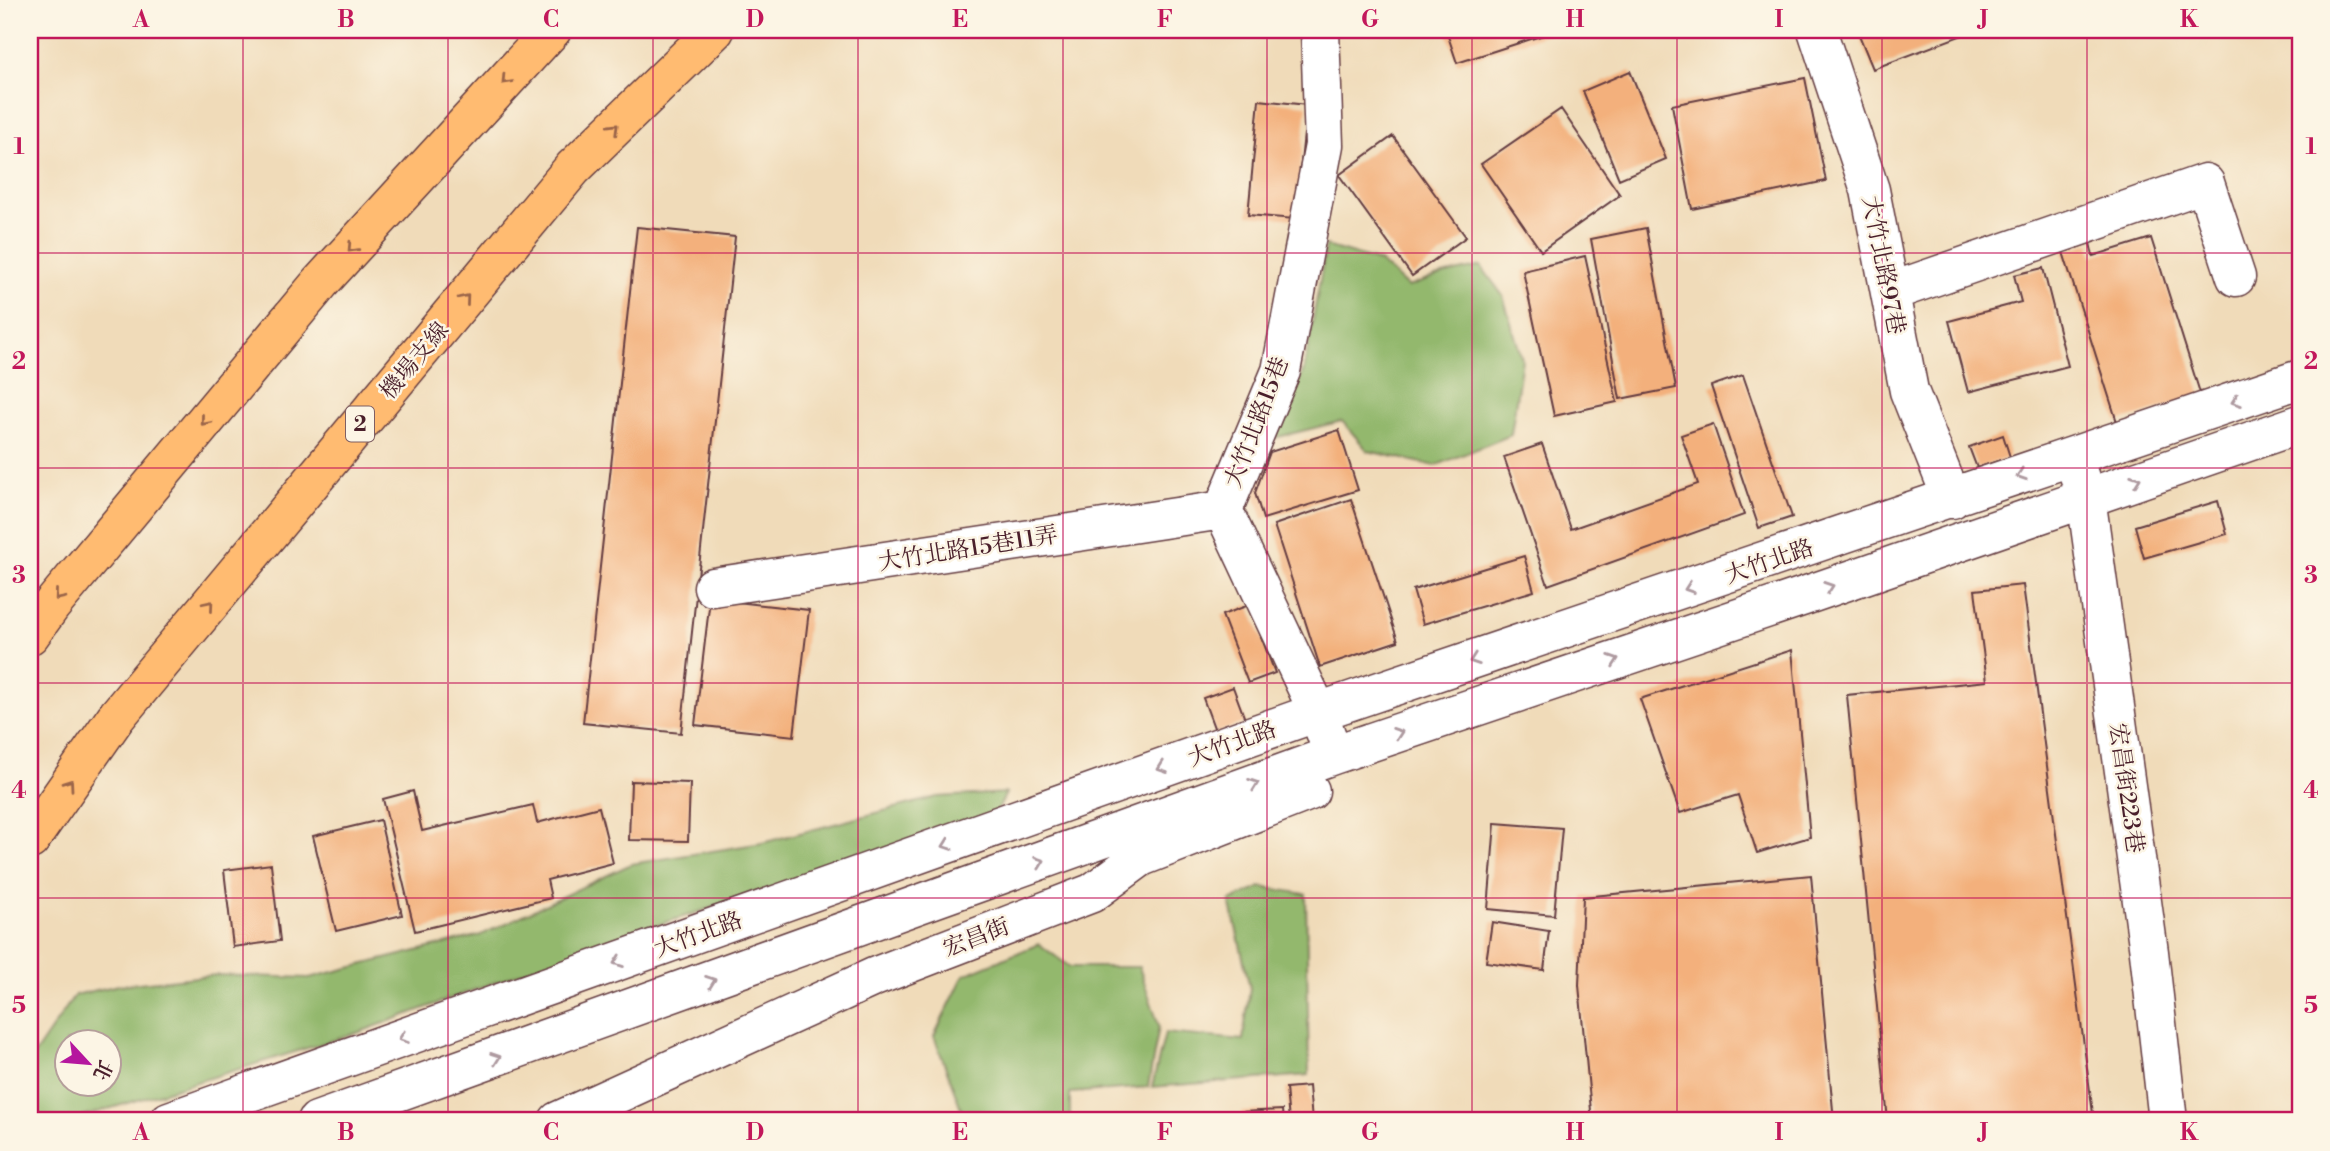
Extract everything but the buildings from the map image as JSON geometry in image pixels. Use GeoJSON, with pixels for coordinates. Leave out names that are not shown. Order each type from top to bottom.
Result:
{"type":"FeatureCollection","features":[{"type":"Feature","properties":{"kind":"highway"},"geometry":{"type":"LineString","coordinates":[[30,635],[51,606],[320,283],[552,30]]}},
{"type":"Feature","properties":{"kind":"highway","name":"機場支線"},"geometry":{"type":"LineString","coordinates":[[30,840],[117,717],[573,168],[715,30]]}},
{"type":"Feature","properties":{"kind":"street","name":"大竹北路15巷"},"geometry":{"type":"LineString","coordinates":[[1318,712],[1223,510],[1280,371],[1324,145],[1320,30]]}},
{"type":"Feature","properties":{"kind":"street","name":"大竹北路97巷"},"geometry":{"type":"LineString","coordinates":[[1817,30],[1870,190],[1909,391],[1952,499]]}},
{"type":"Feature","properties":{"kind":"street"},"geometry":{"type":"LineString","coordinates":[[1890,292],[2205,183],[2236,277]]}},
{"type":"Feature","properties":{"kind":"street","name":"大竹北路"},"geometry":{"type":"LineString","coordinates":[[169,1121],[1318,712],[2300,379]]}},
{"type":"Feature","properties":{"kind":"street","name":"大竹北路"},"geometry":{"type":"LineString","coordinates":[[317,1121],[1333,755],[1793,600],[2300,424]]}},
{"type":"Feature","properties":{"kind":"street","name":"宏昌街223巷"},"geometry":{"type":"LineString","coordinates":[[2073,458],[2087,497],[2149,952],[2168,1121]]}},
{"type":"Feature","properties":{"kind":"street","name":"大竹北路15巷11弄"},"geometry":{"type":"LineString","coordinates":[[713,587],[1223,510]]}},
{"type":"Feature","properties":{"kind":"street"},"geometry":{"type":"LineString","coordinates":[[1318,712],[1333,755]]}},
{"type":"Feature","properties":{"kind":"street","name":"宏昌街"},"geometry":{"type":"LineString","coordinates":[[558,1121],[874,977],[1092,893],[1141,857],[1320,787],[1333,755]]}},
{"type":"Feature","properties":{"kind":"green space"},"geometry":{"type":"Polygon","coordinates":[[[1326,246],[1380,262],[1408,287],[1438,276],[1481,266],[1503,296],[1522,359],[1511,435],[1435,466],[1368,451],[1342,421],[1274,438],[1304,370],[1326,246]]]}},
{"type":"Feature","properties":{"kind":"green space"},"geometry":{"type":"Polygon","coordinates":[[[1006,793],[994,818],[604,942],[360,1032],[69,1121],[30,1121],[30,1061],[52,1029],[52,1098],[122,1098],[122,1028],[52,1028],[75,995],[119,985],[217,975],[309,978],[481,935],[631,864],[762,843],[937,797],[1006,793]]]}},
{"type":"Feature","properties":{"kind":"green space"},"geometry":{"type":"Polygon","coordinates":[[[1261,887],[1306,894],[1309,1075],[1152,1087],[1165,1033],[1243,1040],[1250,988],[1230,901],[1261,887]]]}},
{"type":"Feature","properties":{"kind":"green space"},"geometry":{"type":"Polygon","coordinates":[[[1039,944],[1070,967],[1139,967],[1159,1026],[1148,1087],[1070,1093],[1070,1121],[969,1121],[962,1111],[934,1036],[964,975],[1039,944]]]}}]}
